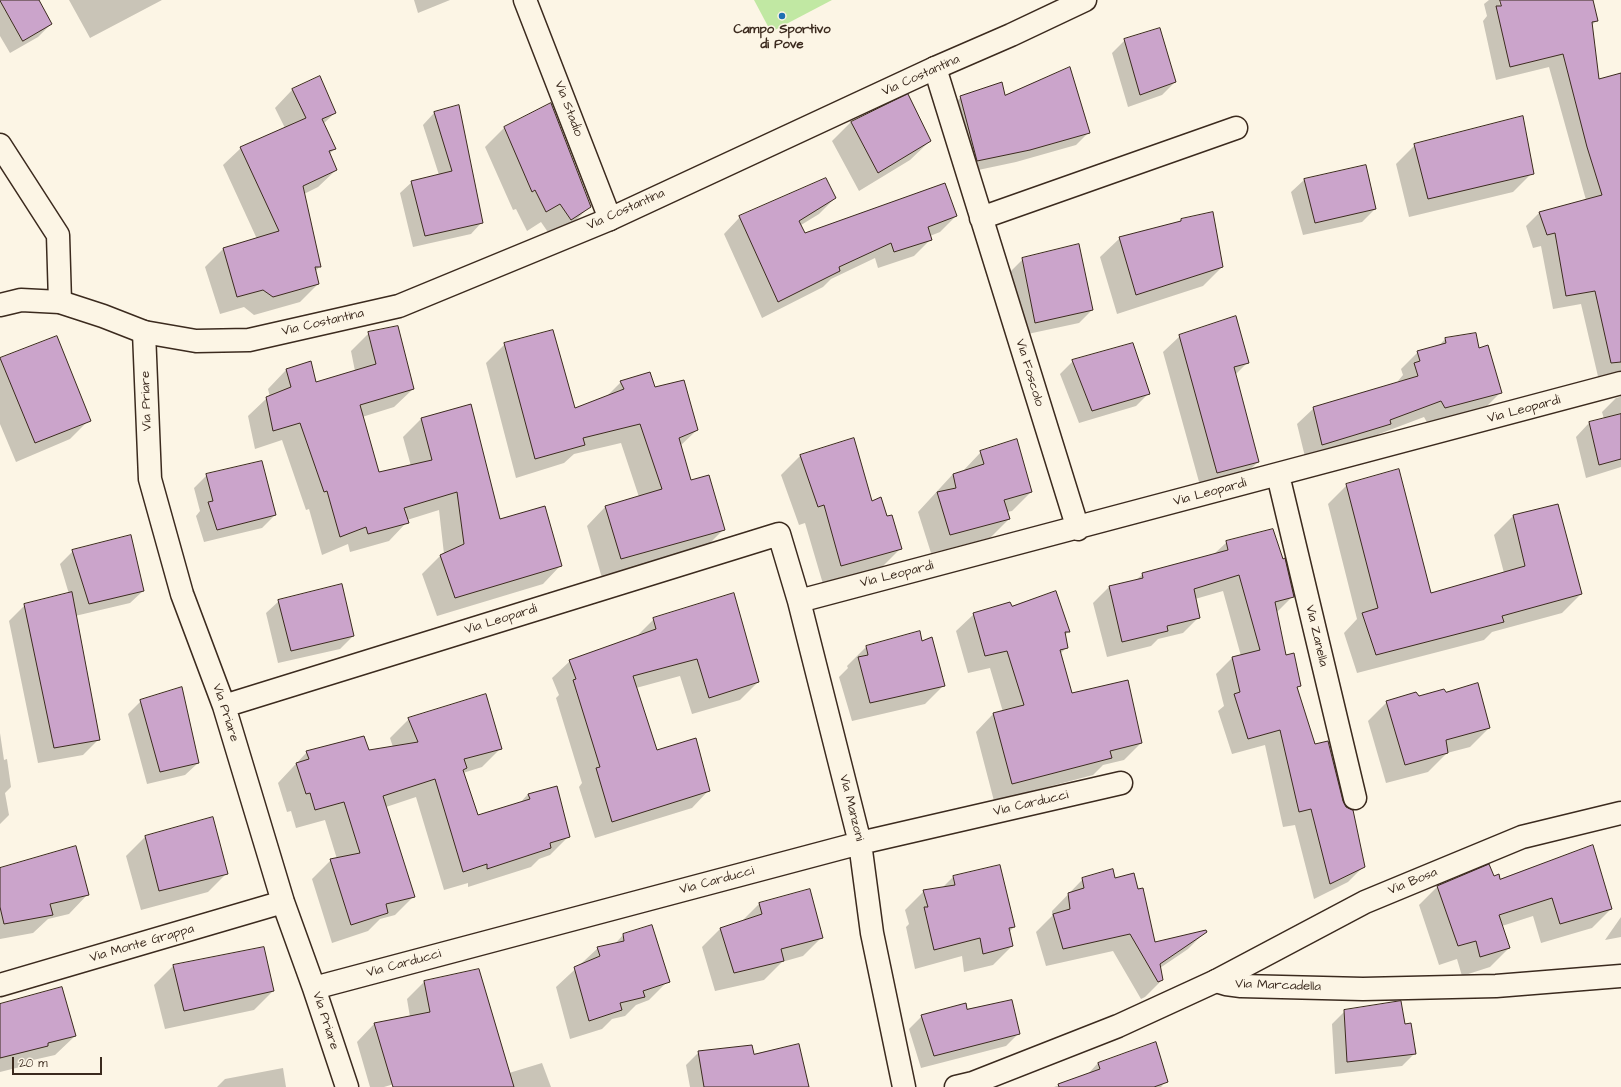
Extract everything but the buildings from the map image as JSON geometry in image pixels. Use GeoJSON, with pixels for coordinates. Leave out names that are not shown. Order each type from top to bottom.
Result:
{"type":"FeatureCollection","features":[{"type":"Feature","properties":{"kind":"street","name":"Via Stadio"},"geometry":{"type":"LineString","coordinates":[[525,0],[610,218]]}},
{"type":"Feature","properties":{"kind":"street","name":"Via Costantina"},"geometry":{"type":"LineString","coordinates":[[0,305],[21,300],[60,302],[103,316],[144,332],[196,341],[250,340],[399,306],[610,218],[1086,0]]}},
{"type":"Feature","properties":{"kind":"street","name":"Via Foscolo"},"geometry":{"type":"LineString","coordinates":[[935,68],[1078,529]]}},
{"type":"Feature","properties":{"kind":"street"},"geometry":{"type":"LineString","coordinates":[[981,218],[1236,128]]}},
{"type":"Feature","properties":{"kind":"street"},"geometry":{"type":"LineString","coordinates":[[0,145],[58,235],[60,302]]}},
{"type":"Feature","properties":{"kind":"street","name":"Via Priare"},"geometry":{"type":"LineString","coordinates":[[144,332],[150,479],[182,594],[224,706],[284,902],[347,1087]]}},
{"type":"Feature","properties":{"kind":"street","name":"Via Leopardi"},"geometry":{"type":"LineString","coordinates":[[799,601],[1376,450],[1621,383]]}},
{"type":"Feature","properties":{"kind":"street","name":"Via Zanella"},"geometry":{"type":"LineString","coordinates":[[1278,475],[1355,798]]}},
{"type":"Feature","properties":{"kind":"street","name":"Via Leopardi"},"geometry":{"type":"LineString","coordinates":[[224,706],[779,534]]}},
{"type":"Feature","properties":{"kind":"street","name":"Via Manzoni"},"geometry":{"type":"LineString","coordinates":[[779,534],[799,601],[860,843],[872,933],[904,1087]]}},
{"type":"Feature","properties":{"kind":"street","name":"Via Carducci"},"geometry":{"type":"LineString","coordinates":[[314,988],[860,843],[1121,783]]}},
{"type":"Feature","properties":{"kind":"street","name":"Via Bosa"},"geometry":{"type":"LineString","coordinates":[[1216,981],[1365,902],[1522,837],[1621,813]]}},
{"type":"Feature","properties":{"kind":"street","name":"Via Monte Grappa"},"geometry":{"type":"LineString","coordinates":[[0,985],[284,902]]}},
{"type":"Feature","properties":{"kind":"street","name":"Via Marcadella"},"geometry":{"type":"LineString","coordinates":[[956,1087],[973,1084],[1118,1026],[1216,981],[1241,986],[1371,989],[1496,986],[1621,976]]}},
{"type":"Feature","properties":{"kind":"green space","name":"Campo Sportivo di Pove"},"geometry":{"type":"Polygon","coordinates":[[[754,0],[832,0],[771,32],[754,0]]]}},
{"type":"Feature","properties":{"kind":"place","name":"Campo Sportivo di Pove"},"geometry":{"type":"Point","coordinates":[782,16]}}]}
